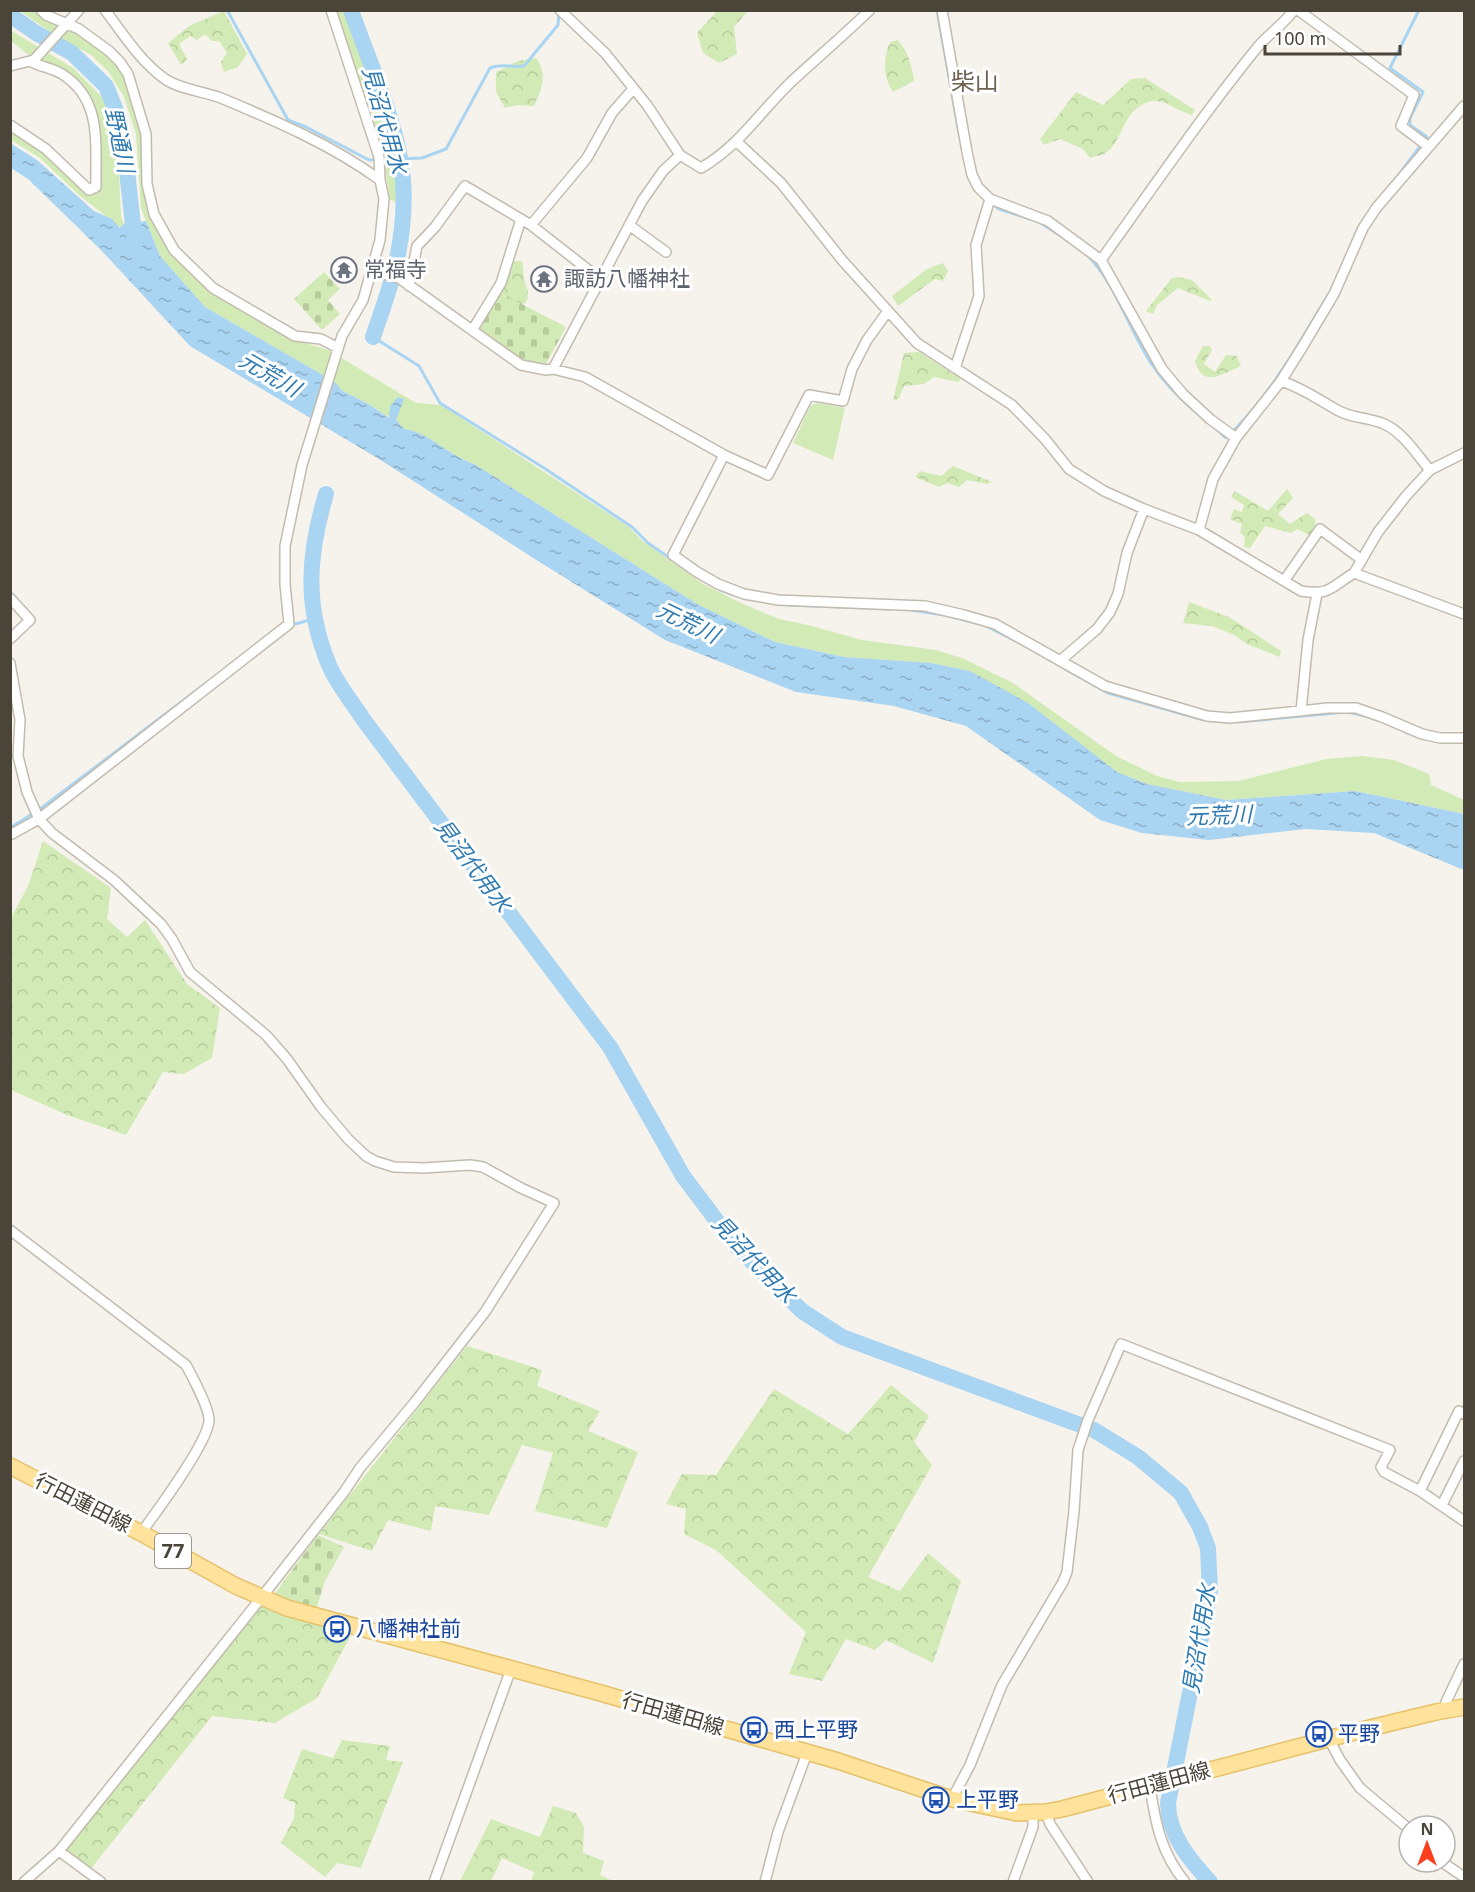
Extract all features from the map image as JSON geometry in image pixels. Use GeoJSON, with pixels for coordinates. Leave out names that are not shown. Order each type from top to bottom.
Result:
{"type":"FeatureCollection","features":[{"type":"Feature","properties":{"kind":"main road","name":"行田蓮田線"},"geometry":{"type":"LineString","coordinates":[[10,1466],[261,1598],[311,1615],[597,1692],[838,1761],[952,1799],[1005,1812],[1040,1813],[1464,1707]]}},
{"type":"Feature","properties":{"kind":"street"},"geometry":{"type":"LineString","coordinates":[[41,10],[46,15],[79,29],[109,51],[128,74],[146,134],[147,184],[154,214],[174,250],[213,288],[296,336],[321,339],[337,351]]}},
{"type":"Feature","properties":{"kind":"street"},"geometry":{"type":"LineString","coordinates":[[10,66],[33,61],[79,10]]}},
{"type":"Feature","properties":{"kind":"street"},"geometry":{"type":"LineString","coordinates":[[105,10],[148,65],[167,80],[180,87],[205,92],[299,132],[354,161],[380,180]]}},
{"type":"Feature","properties":{"kind":"street"},"geometry":{"type":"LineString","coordinates":[[10,835],[39,819],[289,624],[285,584],[285,546],[300,474],[346,326],[363,300],[380,240],[383,218],[384,199],[379,157],[331,10]]}},
{"type":"Feature","properties":{"kind":"street"},"geometry":{"type":"LineString","coordinates":[[561,11],[605,52],[647,105],[680,155],[701,168],[737,142],[790,83],[870,10]]}},
{"type":"Feature","properties":{"kind":"street"},"geometry":{"type":"LineString","coordinates":[[942,10],[956,98],[972,175],[978,187],[990,199],[1048,221],[1101,260],[1162,369],[1183,394],[1210,419],[1236,438]]}},
{"type":"Feature","properties":{"kind":"street"},"geometry":{"type":"LineString","coordinates":[[1101,260],[1186,140],[1258,47],[1296,10],[1414,95],[1401,126],[1429,147]]}},
{"type":"Feature","properties":{"kind":"street"},"geometry":{"type":"LineString","coordinates":[[10,125],[46,148],[89,189],[96,187],[95,134],[89,101],[63,74],[33,61]]}},
{"type":"Feature","properties":{"kind":"street"},"geometry":{"type":"LineString","coordinates":[[531,225],[587,158],[612,113],[633,89]]}},
{"type":"Feature","properties":{"kind":"street"},"geometry":{"type":"LineString","coordinates":[[1199,530],[1214,479],[1236,438],[1281,381],[1334,294],[1363,228],[1377,207],[1464,106]]}},
{"type":"Feature","properties":{"kind":"street"},"geometry":{"type":"LineString","coordinates":[[737,142],[781,183],[842,260],[917,343],[1012,405],[1045,439],[1069,469],[1104,491],[1199,530],[1301,591],[1317,594],[1329,591],[1354,573],[1378,532],[1406,496],[1430,470],[1464,453]]}},
{"type":"Feature","properties":{"kind":"street"},"geometry":{"type":"LineString","coordinates":[[553,369],[642,201],[663,171],[680,155]]}},
{"type":"Feature","properties":{"kind":"street"},"geometry":{"type":"LineString","coordinates":[[409,286],[417,246],[435,227],[465,186],[531,225],[600,279]]}},
{"type":"Feature","properties":{"kind":"street"},"geometry":{"type":"LineString","coordinates":[[955,368],[979,296],[976,245],[990,199]]}},
{"type":"Feature","properties":{"kind":"street"},"geometry":{"type":"LineString","coordinates":[[473,329],[501,283],[521,219]]}},
{"type":"Feature","properties":{"kind":"street"},"geometry":{"type":"LineString","coordinates":[[629,225],[666,252]]}},
{"type":"Feature","properties":{"kind":"street"},"geometry":{"type":"LineString","coordinates":[[371,271],[399,278],[521,365],[546,370],[553,369],[585,377],[724,455],[768,475],[809,395],[843,401],[852,369],[867,340],[888,311]]}},
{"type":"Feature","properties":{"kind":"street"},"geometry":{"type":"LineString","coordinates":[[1281,381],[1305,390],[1354,418],[1372,419],[1386,424],[1430,470]]}},
{"type":"Feature","properties":{"kind":"street"},"geometry":{"type":"LineString","coordinates":[[724,455],[673,555],[718,584],[744,594],[778,600],[925,606],[964,615],[995,624],[1105,686],[1207,716],[1230,718],[1356,708],[1422,734],[1440,738],[1464,738]]}},
{"type":"Feature","properties":{"kind":"street"},"geometry":{"type":"LineString","coordinates":[[1061,660],[1097,629],[1110,612],[1118,594],[1127,554],[1144,509]]}},
{"type":"Feature","properties":{"kind":"street"},"geometry":{"type":"LineString","coordinates":[[1284,581],[1320,529],[1362,560]]}},
{"type":"Feature","properties":{"kind":"street"},"geometry":{"type":"LineString","coordinates":[[1354,573],[1464,614]]}},
{"type":"Feature","properties":{"kind":"street"},"geometry":{"type":"LineString","coordinates":[[1301,711],[1308,640],[1317,594]]}},
{"type":"Feature","properties":{"kind":"street"},"geometry":{"type":"LineString","coordinates":[[10,598],[30,620],[10,639]]}},
{"type":"Feature","properties":{"kind":"street"},"geometry":{"type":"LineString","coordinates":[[10,663],[20,720],[14,750],[18,756],[27,792],[39,819],[52,833],[114,880],[161,924],[190,972],[266,1035],[348,1139],[366,1156],[394,1167],[470,1165],[483,1167],[554,1203],[485,1311],[415,1402],[360,1468],[344,1492],[261,1598],[58,1851],[24,1881]]}},
{"type":"Feature","properties":{"kind":"street"},"geometry":{"type":"LineString","coordinates":[[10,1230],[186,1365],[195,1380],[210,1420],[203,1441],[141,1533]]}},
{"type":"Feature","properties":{"kind":"street"},"geometry":{"type":"LineString","coordinates":[[952,1799],[970,1765],[1002,1685],[1067,1572],[1078,1450],[1088,1420],[1121,1344],[1390,1449],[1381,1467],[1384,1472],[1420,1491],[1464,1521]]}},
{"type":"Feature","properties":{"kind":"street"},"geometry":{"type":"LineString","coordinates":[[1420,1491],[1459,1411],[1464,1414]]}},
{"type":"Feature","properties":{"kind":"street"},"geometry":{"type":"LineString","coordinates":[[1442,1505],[1464,1461]]}},
{"type":"Feature","properties":{"kind":"street"},"geometry":{"type":"LineString","coordinates":[[1446,1710],[1446,1702],[1464,1664]]}},
{"type":"Feature","properties":{"kind":"street"},"geometry":{"type":"LineString","coordinates":[[434,1881],[511,1669]]}},
{"type":"Feature","properties":{"kind":"street"},"geometry":{"type":"LineString","coordinates":[[1329,1739],[1340,1760],[1360,1788],[1397,1819]]}},
{"type":"Feature","properties":{"kind":"street"},"geometry":{"type":"LineString","coordinates":[[765,1881],[778,1832],[807,1753]]}},
{"type":"Feature","properties":{"kind":"street"},"geometry":{"type":"LineString","coordinates":[[1152,1785],[1160,1840],[1176,1871],[1185,1881]]}},
{"type":"Feature","properties":{"kind":"street"},"geometry":{"type":"LineString","coordinates":[[1013,1881],[1040,1813],[1050,1824],[1088,1881]]}},
{"type":"Feature","properties":{"kind":"street"},"geometry":{"type":"LineString","coordinates":[[58,1851],[101,1881]]}},
{"type":"Feature","properties":{"kind":"green space"},"geometry":{"type":"Polygon","coordinates":[[[20,11],[37,11],[44,16],[72,26],[114,59],[129,83],[144,135],[150,213],[210,288],[296,340],[328,350],[416,403],[441,405],[629,527],[641,540],[703,584],[779,619],[862,640],[936,650],[962,658],[1013,683],[1116,756],[1157,776],[1180,782],[1238,781],[1326,759],[1362,756],[1394,760],[1429,774],[1431,785],[1464,800],[1464,814],[1355,791],[1226,800],[1147,784],[1117,772],[970,671],[931,663],[844,657],[775,642],[697,604],[474,464],[456,456],[431,439],[404,429],[396,420],[403,399],[391,409],[390,418],[341,390],[336,383],[321,374],[205,307],[160,256],[141,208],[136,134],[124,97],[108,71],[91,55],[53,34],[20,11]]]}},
{"type":"Feature","properties":{"kind":"green space"},"geometry":{"type":"Polygon","coordinates":[[[224,11],[247,54],[238,67],[224,72],[221,62],[227,53],[219,41],[212,41],[205,34],[197,40],[190,36],[179,44],[187,59],[181,65],[168,43],[189,26],[224,11]]]}},
{"type":"Feature","properties":{"kind":"green space"},"geometry":{"type":"Polygon","coordinates":[[[334,11],[346,11],[383,116],[396,170],[399,225],[389,270],[386,269],[393,245],[396,203],[390,199],[381,142],[334,11]]]}},
{"type":"Feature","properties":{"kind":"green space"},"geometry":{"type":"Polygon","coordinates":[[[717,11],[748,11],[734,27],[737,54],[719,63],[703,53],[697,33],[717,11]]]}},
{"type":"Feature","properties":{"kind":"green space"},"geometry":{"type":"Polygon","coordinates":[[[10,30],[73,68],[103,98],[118,154],[121,216],[124,224],[121,228],[80,196],[40,158],[11,140],[11,129],[42,149],[95,191],[96,120],[83,88],[31,57],[11,41],[10,30]]]}},
{"type":"Feature","properties":{"kind":"green space"},"geometry":{"type":"Polygon","coordinates":[[[898,40],[909,59],[914,81],[893,92],[887,80],[885,61],[890,42],[898,40]]]}},
{"type":"Feature","properties":{"kind":"green space"},"geometry":{"type":"Polygon","coordinates":[[[536,58],[543,76],[534,106],[517,105],[505,108],[496,92],[496,72],[518,61],[536,58]]]}},
{"type":"Feature","properties":{"kind":"green space"},"geometry":{"type":"Polygon","coordinates":[[[1145,78],[1195,110],[1192,115],[1162,102],[1150,101],[1140,106],[1129,117],[1110,150],[1090,158],[1083,149],[1060,139],[1044,145],[1040,139],[1076,92],[1103,105],[1131,79],[1145,78]]]}},
{"type":"Feature","properties":{"kind":"green space"},"geometry":{"type":"Polygon","coordinates":[[[514,261],[522,261],[528,292],[526,303],[516,305],[502,294],[504,281],[514,261]]]}},
{"type":"Feature","properties":{"kind":"green space"},"geometry":{"type":"Polygon","coordinates":[[[943,263],[948,271],[943,281],[935,279],[898,306],[892,296],[927,269],[943,263]]]}},
{"type":"Feature","properties":{"kind":"green space"},"geometry":{"type":"Polygon","coordinates":[[[324,272],[340,289],[328,300],[340,314],[322,330],[294,299],[324,272]]]}},
{"type":"Feature","properties":{"kind":"green space"},"geometry":{"type":"Polygon","coordinates":[[[1178,277],[1192,280],[1212,300],[1178,288],[1157,305],[1153,314],[1146,311],[1171,279],[1178,277]]]}},
{"type":"Feature","properties":{"kind":"green space"},"geometry":{"type":"Polygon","coordinates":[[[499,292],[566,327],[546,364],[518,357],[479,330],[479,325],[499,292]]]}},
{"type":"Feature","properties":{"kind":"green space"},"geometry":{"type":"Polygon","coordinates":[[[1203,346],[1210,346],[1212,350],[1204,364],[1215,372],[1226,355],[1237,356],[1241,366],[1214,377],[1203,375],[1198,370],[1195,361],[1203,346]]]}},
{"type":"Feature","properties":{"kind":"green space"},"geometry":{"type":"Polygon","coordinates":[[[919,352],[961,379],[958,382],[934,377],[924,384],[904,386],[899,398],[893,401],[904,353],[919,352]]]}},
{"type":"Feature","properties":{"kind":"green space"},"geometry":{"type":"Polygon","coordinates":[[[816,403],[845,408],[833,460],[793,443],[810,407],[816,403]]]}},
{"type":"Feature","properties":{"kind":"green space"},"geometry":{"type":"Polygon","coordinates":[[[953,466],[992,482],[987,484],[967,480],[959,487],[948,483],[939,487],[915,477],[920,471],[941,476],[953,466]]]}},
{"type":"Feature","properties":{"kind":"green space"},"geometry":{"type":"Polygon","coordinates":[[[1287,489],[1293,498],[1278,514],[1290,524],[1307,513],[1315,519],[1315,526],[1310,535],[1297,529],[1291,533],[1265,526],[1250,548],[1244,547],[1245,537],[1240,533],[1242,524],[1230,519],[1234,509],[1242,512],[1244,505],[1231,497],[1235,491],[1268,511],[1287,489]]]}},
{"type":"Feature","properties":{"kind":"green space"},"geometry":{"type":"Polygon","coordinates":[[[1189,602],[1229,617],[1281,651],[1280,657],[1247,644],[1234,635],[1212,626],[1183,623],[1189,602]]]}},
{"type":"Feature","properties":{"kind":"green space"},"geometry":{"type":"Polygon","coordinates":[[[43,841],[111,888],[107,919],[127,937],[145,920],[187,984],[220,1008],[212,1058],[184,1074],[163,1072],[126,1135],[67,1115],[11,1090],[11,918],[28,886],[43,841]]]}},
{"type":"Feature","properties":{"kind":"green space"},"geometry":{"type":"Polygon","coordinates":[[[467,1346],[542,1370],[537,1386],[600,1411],[588,1431],[638,1452],[607,1528],[535,1511],[553,1453],[522,1445],[489,1515],[435,1506],[431,1531],[388,1520],[372,1551],[319,1534],[467,1346]]]}},
{"type":"Feature","properties":{"kind":"green space"},"geometry":{"type":"Polygon","coordinates":[[[891,1385],[929,1416],[914,1442],[932,1465],[868,1577],[900,1591],[928,1553],[961,1581],[933,1663],[886,1640],[875,1650],[846,1639],[822,1681],[789,1674],[806,1632],[716,1550],[684,1534],[686,1509],[666,1504],[682,1474],[716,1475],[774,1389],[848,1434],[891,1385]]]}},
{"type":"Feature","properties":{"kind":"green space"},"geometry":{"type":"Polygon","coordinates":[[[318,1535],[344,1547],[325,1581],[316,1610],[273,1596],[318,1535]]]}},
{"type":"Feature","properties":{"kind":"green space"},"geometry":{"type":"Polygon","coordinates":[[[262,1605],[351,1635],[317,1698],[275,1723],[212,1716],[90,1870],[64,1849],[262,1605]]]}},
{"type":"Feature","properties":{"kind":"green space"},"geometry":{"type":"Polygon","coordinates":[[[342,1740],[390,1746],[386,1760],[403,1762],[361,1868],[337,1863],[325,1877],[281,1843],[294,1818],[295,1803],[283,1798],[302,1749],[333,1758],[342,1740]]]}},
{"type":"Feature","properties":{"kind":"green space"},"geometry":{"type":"Polygon","coordinates":[[[553,1806],[576,1813],[584,1827],[583,1853],[604,1861],[600,1875],[613,1881],[531,1881],[534,1872],[502,1858],[491,1881],[460,1881],[491,1819],[540,1837],[553,1806]]]}},
{"type":"Feature","properties":{"kind":"water","name":"元荒川"},"geometry":{"type":"Polygon","coordinates":[[[10,143],[37,160],[94,211],[112,219],[120,228],[124,224],[146,221],[160,256],[205,307],[336,383],[341,390],[389,418],[390,406],[398,397],[404,399],[396,420],[404,429],[431,439],[456,456],[474,464],[697,604],[775,642],[844,657],[931,663],[970,671],[1028,703],[1117,772],[1147,784],[1226,800],[1355,791],[1464,814],[1464,870],[1374,833],[1305,829],[1209,840],[1142,833],[1100,820],[966,726],[894,706],[796,692],[665,640],[379,459],[190,346],[101,250],[28,179],[11,168],[10,143]]]}},
{"type":"Feature","properties":{"kind":"waterway","name":"見沼代用水"},"geometry":{"type":"LineString","coordinates":[[227,10],[288,120],[369,160],[422,158],[446,149],[490,68],[524,66],[558,25],[559,12]]}},
{"type":"Feature","properties":{"kind":"waterway","name":"見沼代用水"},"geometry":{"type":"LineString","coordinates":[[351,10],[391,121],[400,158],[404,194],[398,254],[373,337]]}},
{"type":"Feature","properties":{"kind":"waterway"},"geometry":{"type":"LineString","coordinates":[[937,10],[959,133]]}},
{"type":"Feature","properties":{"kind":"waterway"},"geometry":{"type":"LineString","coordinates":[[1394,181],[1427,137],[1410,125],[1410,118],[1423,92],[1390,68],[1419,10]]}},
{"type":"Feature","properties":{"kind":"waterway","name":"野通川"},"geometry":{"type":"LineString","coordinates":[[10,15],[72,53],[106,86],[118,116],[125,153],[135,243]]}},
{"type":"Feature","properties":{"kind":"waterway"},"geometry":{"type":"LineString","coordinates":[[992,204],[999,209],[1030,219]]}},
{"type":"Feature","properties":{"kind":"waterway"},"geometry":{"type":"LineString","coordinates":[[1039,222],[1064,238]]}},
{"type":"Feature","properties":{"kind":"waterway"},"geometry":{"type":"LineString","coordinates":[[1088,256],[1107,280],[1143,350],[1156,370],[1185,403],[1198,414]]}},
{"type":"Feature","properties":{"kind":"waterway"},"geometry":{"type":"LineString","coordinates":[[1215,428],[1226,438],[1256,406],[1282,370],[1328,295]]}},
{"type":"Feature","properties":{"kind":"waterway"},"geometry":{"type":"LineString","coordinates":[[373,337],[419,366],[440,403],[544,468],[632,527],[648,543],[671,559]]}},
{"type":"Feature","properties":{"kind":"waterway","name":"見沼代用水"},"geometry":{"type":"LineString","coordinates":[[326,494],[315,538],[311,580],[315,622],[332,672],[363,719],[610,1047]]}},
{"type":"Feature","properties":{"kind":"waterway","name":"見沼代用水"},"geometry":{"type":"LineString","coordinates":[[326,494],[315,538],[311,580],[315,622],[332,672],[363,719],[610,1047],[683,1176],[735,1245],[802,1311],[842,1337],[1094,1430],[1138,1457],[1181,1493],[1200,1527],[1208,1548],[1210,1592],[1168,1803],[1169,1815],[1176,1836],[1188,1856],[1210,1882]]}},
{"type":"Feature","properties":{"kind":"waterway"},"geometry":{"type":"LineString","coordinates":[[694,575],[712,585]]}},
{"type":"Feature","properties":{"kind":"waterway"},"geometry":{"type":"LineString","coordinates":[[720,590],[737,596]]}},
{"type":"Feature","properties":{"kind":"waterway"},"geometry":{"type":"LineString","coordinates":[[746,598],[766,602]]}},
{"type":"Feature","properties":{"kind":"waterway"},"geometry":{"type":"LineString","coordinates":[[787,605],[891,609]]}},
{"type":"Feature","properties":{"kind":"waterway"},"geometry":{"type":"LineString","coordinates":[[904,609],[944,615],[984,625],[1020,643]]}},
{"type":"Feature","properties":{"kind":"waterway"},"geometry":{"type":"LineString","coordinates":[[291,625],[314,619]]}},
{"type":"Feature","properties":{"kind":"waterway"},"geometry":{"type":"LineString","coordinates":[[1065,669],[1108,693],[1204,720],[1231,722]]}},
{"type":"Feature","properties":{"kind":"waterway"},"geometry":{"type":"LineString","coordinates":[[10,828],[40,809],[209,681]]}},
{"type":"Feature","properties":{"kind":"waterway"},"geometry":{"type":"LineString","coordinates":[[1238,722],[1347,712],[1366,716]]}},
{"type":"Feature","properties":{"kind":"waterway"},"geometry":{"type":"LineString","coordinates":[[1405,732],[1419,737]]}},
{"type":"Feature","properties":{"kind":"place","name":"常福寺"},"geometry":{"type":"Point","coordinates":[344,270]}},
{"type":"Feature","properties":{"kind":"place","name":"諏訪八幡神社"},"geometry":{"type":"Point","coordinates":[544,279]}},
{"type":"Feature","properties":{"kind":"place","name":"八幡神社前"},"geometry":{"type":"Point","coordinates":[337,1629]}},
{"type":"Feature","properties":{"kind":"place","name":"西上平野"},"geometry":{"type":"Point","coordinates":[754,1730]}},
{"type":"Feature","properties":{"kind":"place","name":"平野"},"geometry":{"type":"Point","coordinates":[1319,1734]}},
{"type":"Feature","properties":{"kind":"place","name":"上平野"},"geometry":{"type":"Point","coordinates":[936,1800]}},
{"type":"Feature","properties":{"kind":"district","name":"柴山"},"geometry":{"type":"Point","coordinates":[975,82]}}]}
